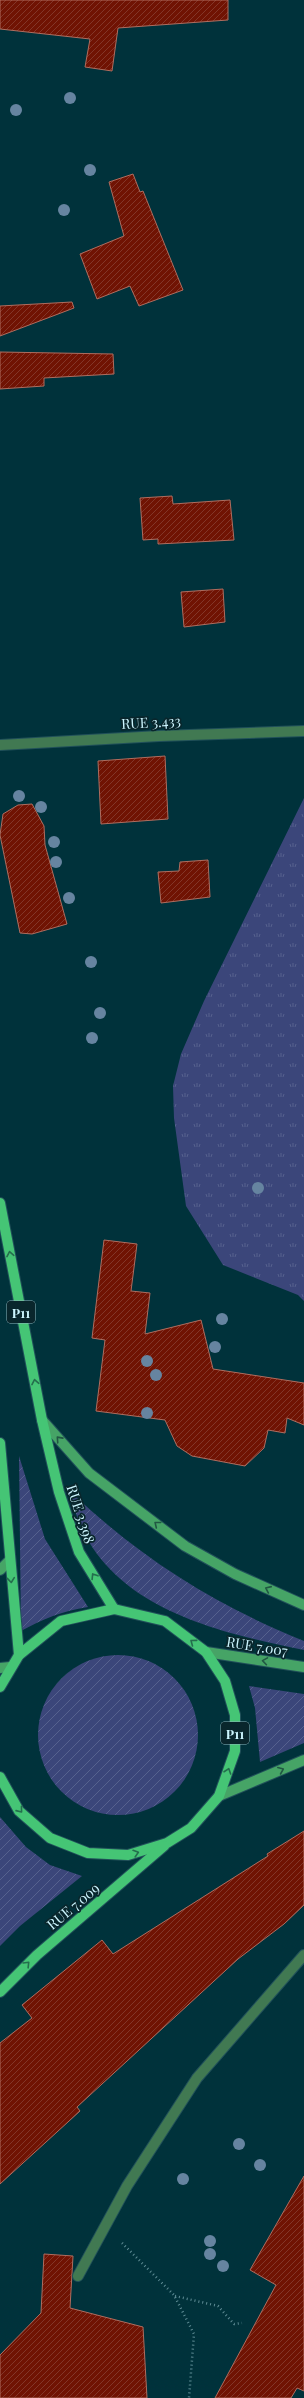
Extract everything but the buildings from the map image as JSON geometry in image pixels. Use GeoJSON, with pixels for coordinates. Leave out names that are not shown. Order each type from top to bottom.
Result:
{"type":"FeatureCollection","features":[{"type":"Feature","properties":{"kind":"main road","name":"P11"},"geometry":{"type":"LineString","coordinates":[[0,1203],[42,1420]]}},
{"type":"Feature","properties":{"kind":"main road"},"geometry":{"type":"LineString","coordinates":[[42,1420],[89,1473],[185,1546],[235,1574],[304,1605]]}},
{"type":"Feature","properties":{"kind":"main road","name":"RUE 3.398"},"geometry":{"type":"LineString","coordinates":[[42,1420],[59,1492],[79,1552],[114,1609]]}},
{"type":"Feature","properties":{"kind":"main road"},"geometry":{"type":"LineString","coordinates":[[0,1443],[9,1561],[19,1655]]}},
{"type":"Feature","properties":{"kind":"main road"},"geometry":{"type":"LineString","coordinates":[[0,1570],[9,1561]]}},
{"type":"Feature","properties":{"kind":"main road","name":"P11"},"geometry":{"type":"LineString","coordinates":[[0,1687],[5,1668],[61,1621],[114,1609],[165,1620],[206,1652],[225,1681],[235,1715],[235,1751],[219,1796],[191,1828],[167,1844],[128,1855],[88,1853],[50,1838],[19,1811],[0,1777]]}},
{"type":"Feature","properties":{"kind":"main road","name":"RUE 7.007"},"geometry":{"type":"LineString","coordinates":[[206,1652],[304,1667]]}},
{"type":"Feature","properties":{"kind":"main road"},"geometry":{"type":"LineString","coordinates":[[219,1796],[304,1760]]}},
{"type":"Feature","properties":{"kind":"main road","name":"RUE 7.009"},"geometry":{"type":"LineString","coordinates":[[0,1992],[37,1955],[167,1844]]}},
{"type":"Feature","properties":{"kind":"street","name":"RUE 3.433"},"geometry":{"type":"LineString","coordinates":[[0,745],[159,736],[304,731]]}},
{"type":"Feature","properties":{"kind":"street"},"geometry":{"type":"LineString","coordinates":[[78,2276],[127,2186],[197,2078],[304,1955]]}},
{"type":"Feature","properties":{"kind":"path"},"geometry":{"type":"LineString","coordinates":[[99,2238],[121,2241],[174,2296],[194,2334],[189,2398]]}},
{"type":"Feature","properties":{"kind":"path"},"geometry":{"type":"LineString","coordinates":[[174,2296],[218,2306],[234,2324],[242,2323]]}},
{"type":"Feature","properties":{"kind":"green space"},"geometry":{"type":"Polygon","coordinates":[[[304,798],[304,1301],[298,1295],[223,1265],[186,1206],[174,1118],[173,1086],[181,1054],[204,1001],[304,798]]]}},
{"type":"Feature","properties":{"kind":"green space"},"geometry":{"type":"Polygon","coordinates":[[[19,1456],[45,1539],[88,1607],[53,1616],[21,1631],[19,1456]]]}},
{"type":"Feature","properties":{"kind":"green space"},"geometry":{"type":"Polygon","coordinates":[[[73,1494],[99,1518],[153,1560],[210,1596],[271,1627],[304,1641],[304,1650],[231,1633],[195,1621],[161,1606],[130,1587],[104,1563],[84,1533],[71,1496],[73,1494]]]}},
{"type":"Feature","properties":{"kind":"green space"},"geometry":{"type":"Polygon","coordinates":[[[118,1655],[149,1661],[169,1673],[180,1684],[192,1704],[198,1735],[192,1766],[180,1786],[169,1797],[149,1809],[118,1815],[87,1809],[67,1797],[56,1786],[44,1766],[38,1735],[44,1704],[56,1684],[67,1673],[87,1661],[118,1655]]]}},
{"type":"Feature","properties":{"kind":"green space"},"geometry":{"type":"Polygon","coordinates":[[[249,1686],[304,1694],[304,1743],[260,1762],[255,1708],[249,1686]]]}},
{"type":"Feature","properties":{"kind":"green space"},"geometry":{"type":"Polygon","coordinates":[[[0,1817],[26,1847],[50,1865],[82,1876],[20,1926],[0,1946],[0,1817]]]}}]}
